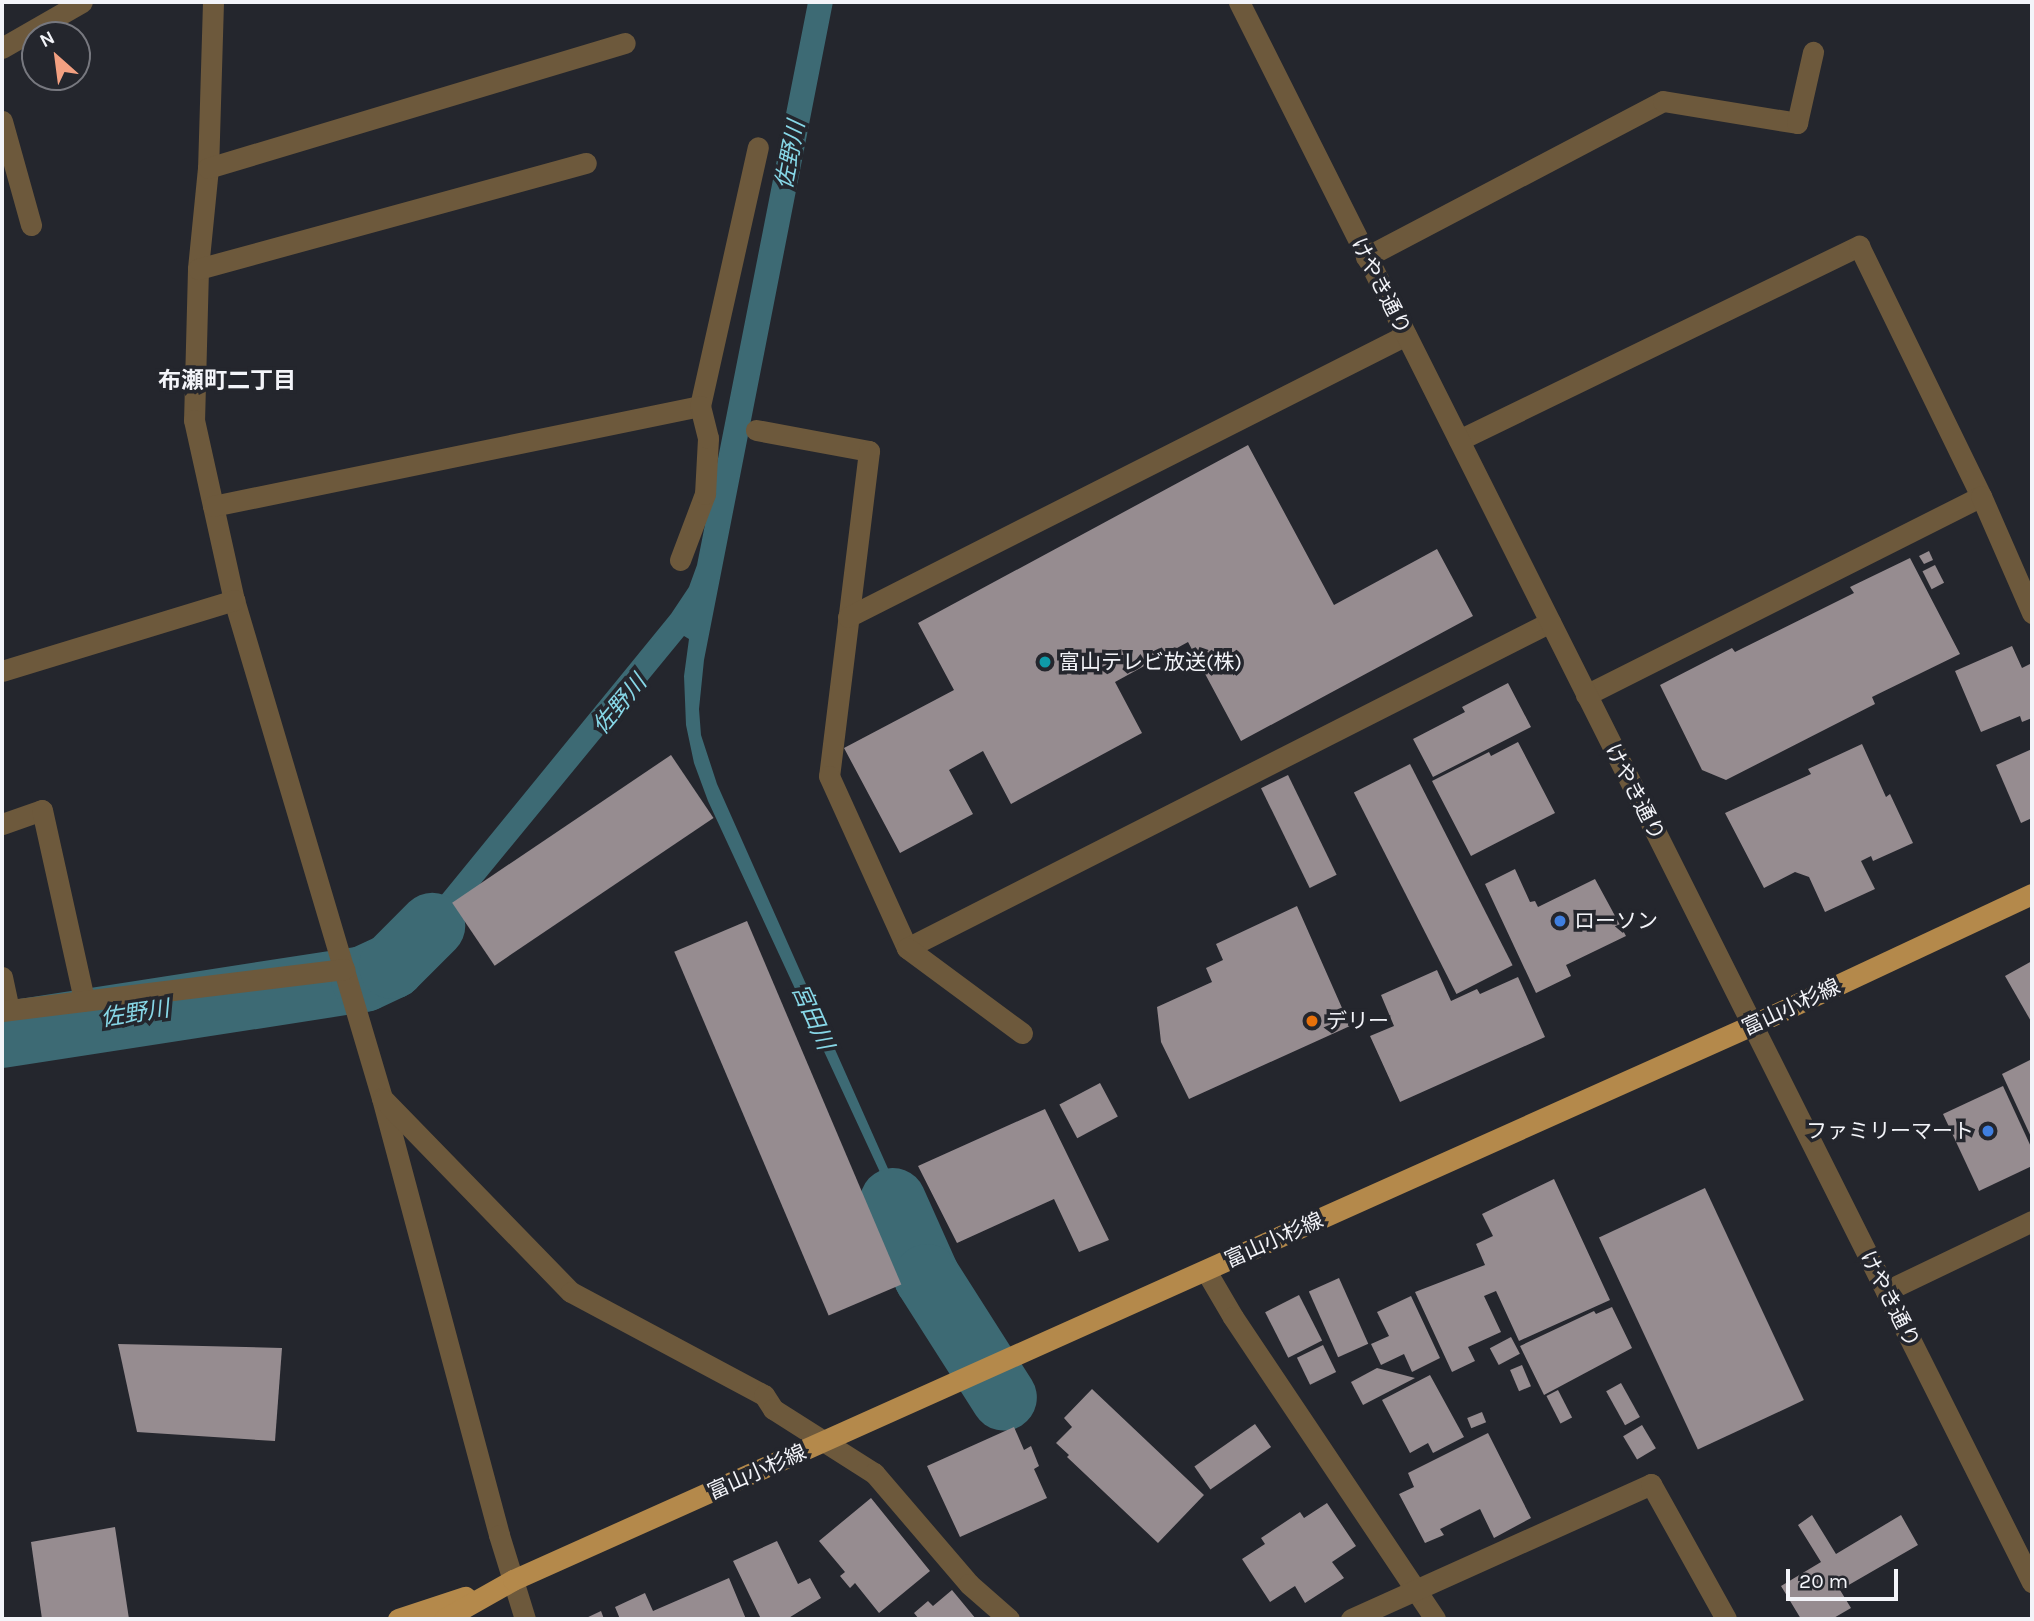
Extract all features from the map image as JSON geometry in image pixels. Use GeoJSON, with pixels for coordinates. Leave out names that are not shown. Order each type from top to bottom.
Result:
{"type":"FeatureCollection","features":[{"type":"Feature","properties":{"kind":"main road","name":"富山小杉線"},"geometry":{"type":"LineString","coordinates":[[398,1619],[513,1580],[1752,1025],[2032,894]]}},
{"type":"Feature","properties":{"kind":"main road","name":"富山小杉線"},"geometry":{"type":"LineString","coordinates":[[444,1619],[513,1580]]}},
{"type":"Feature","properties":{"kind":"street"},"geometry":{"type":"LineString","coordinates":[[2,48],[82,2]]}},
{"type":"Feature","properties":{"kind":"street"},"geometry":{"type":"LineString","coordinates":[[213,2],[208,168],[198,269],[194,420],[234,600],[382,1098],[525,1619]]}},
{"type":"Feature","properties":{"kind":"street","name":"けやき通り"},"geometry":{"type":"LineString","coordinates":[[1239,2],[2032,1583]]}},
{"type":"Feature","properties":{"kind":"street"},"geometry":{"type":"LineString","coordinates":[[208,168],[625,43]]}},
{"type":"Feature","properties":{"kind":"street"},"geometry":{"type":"LineString","coordinates":[[1366,257],[1663,101],[1797,123],[1812,52]]}},
{"type":"Feature","properties":{"kind":"street"},"geometry":{"type":"LineString","coordinates":[[2,121],[31,225]]}},
{"type":"Feature","properties":{"kind":"street"},"geometry":{"type":"LineString","coordinates":[[680,560],[705,494],[708,438],[700,407],[758,147]]}},
{"type":"Feature","properties":{"kind":"street"},"geometry":{"type":"LineString","coordinates":[[198,269],[586,163]]}},
{"type":"Feature","properties":{"kind":"street"},"geometry":{"type":"LineString","coordinates":[[1459,440],[1859,246],[1981,496],[2032,613]]}},
{"type":"Feature","properties":{"kind":"street"},"geometry":{"type":"LineString","coordinates":[[848,617],[1406,335]]}},
{"type":"Feature","properties":{"kind":"street"},"geometry":{"type":"LineString","coordinates":[[213,506],[700,407]]}},
{"type":"Feature","properties":{"kind":"street"},"geometry":{"type":"LineString","coordinates":[[756,430],[869,451],[829,776],[907,948],[1022,1033]]}},
{"type":"Feature","properties":{"kind":"street"},"geometry":{"type":"LineString","coordinates":[[1586,695],[1981,496]]}},
{"type":"Feature","properties":{"kind":"street"},"geometry":{"type":"LineString","coordinates":[[2,671],[234,600]]}},
{"type":"Feature","properties":{"kind":"street"},"geometry":{"type":"LineString","coordinates":[[907,948],[1550,622]]}},
{"type":"Feature","properties":{"kind":"street"},"geometry":{"type":"LineString","coordinates":[[2,824],[42,810],[84,1000]]}},
{"type":"Feature","properties":{"kind":"street"},"geometry":{"type":"LineString","coordinates":[[2,977],[5,1010],[344,969]]}},
{"type":"Feature","properties":{"kind":"street"},"geometry":{"type":"LineString","coordinates":[[382,1098],[571,1292],[764,1395],[773,1409],[874,1473],[969,1584],[1009,1619]]}},
{"type":"Feature","properties":{"kind":"street"},"geometry":{"type":"LineString","coordinates":[[1886,1291],[2032,1221]]}},
{"type":"Feature","properties":{"kind":"street"},"geometry":{"type":"LineString","coordinates":[[1206,1271],[1233,1317],[1435,1619]]}},
{"type":"Feature","properties":{"kind":"street"},"geometry":{"type":"LineString","coordinates":[[1351,1619],[1651,1485],[1726,1619]]}},
{"type":"Feature","properties":{"kind":"water"},"geometry":{"type":"Polygon","coordinates":[[[808,2],[833,2],[704,660],[699,709],[701,735],[717,784],[934,1272],[941,1271],[938,1284],[921,1281],[910,1237],[708,801],[694,763],[686,725],[684,676],[689,639],[684,636],[408,972],[363,993],[359,969],[396,951],[671,614],[689,587],[697,565],[808,2]]]}},
{"type":"Feature","properties":{"kind":"water"},"geometry":{"type":"Polygon","coordinates":[[[325,976],[327,996],[161,1017],[172,992],[325,976]]]}},
{"type":"Feature","properties":{"kind":"water"},"geometry":{"type":"Polygon","coordinates":[[[132,999],[143,1018],[6,1040],[12,1014],[132,999]]]}},
{"type":"Feature","properties":{"kind":"building","name":"富山テレビ放送(株)"},"geometry":{"type":"Polygon","coordinates":[[[1248,445],[1334,605],[1437,549],[1473,616],[1241,741],[1188,642],[1115,682],[1142,733],[1011,804],[983,751],[949,770],[973,814],[900,853],[844,748],[954,690],[918,623],[1248,445]]]}},
{"type":"Feature","properties":{"kind":"building"},"geometry":{"type":"Polygon","coordinates":[[[1929,551],[1933,560],[1924,564],[1919,556],[1929,551]]]}},
{"type":"Feature","properties":{"kind":"building"},"geometry":{"type":"Polygon","coordinates":[[[1910,558],[1960,654],[1872,697],[1875,704],[1726,780],[1702,770],[1660,685],[1732,648],[1735,652],[1854,593],[1850,587],[1910,558]]]}},
{"type":"Feature","properties":{"kind":"building"},"geometry":{"type":"Polygon","coordinates":[[[1935,565],[1944,583],[1932,589],[1923,571],[1935,565]]]}},
{"type":"Feature","properties":{"kind":"building"},"geometry":{"type":"Polygon","coordinates":[[[2012,646],[2022,668],[2030,664],[2032,668],[2032,718],[2022,722],[2020,716],[1981,732],[1955,671],[2012,646]]]}},
{"type":"Feature","properties":{"kind":"building"},"geometry":{"type":"Polygon","coordinates":[[[1508,683],[1531,727],[1433,777],[1413,739],[1465,712],[1462,707],[1508,683]]]}},
{"type":"Feature","properties":{"kind":"building"},"geometry":{"type":"Polygon","coordinates":[[[1518,742],[1555,813],[1471,856],[1432,781],[1489,752],[1491,756],[1518,742]]]}},
{"type":"Feature","properties":{"kind":"building"},"geometry":{"type":"Polygon","coordinates":[[[1862,744],[1886,797],[1890,794],[1913,843],[1873,861],[1871,856],[1861,861],[1875,889],[1825,912],[1809,877],[1795,872],[1764,888],[1725,813],[1811,774],[1808,769],[1862,744]]]}},
{"type":"Feature","properties":{"kind":"building"},"geometry":{"type":"Polygon","coordinates":[[[2032,749],[2032,818],[2021,823],[1996,765],[2032,749]]]}},
{"type":"Feature","properties":{"kind":"building"},"geometry":{"type":"Polygon","coordinates":[[[671,755],[713,818],[495,966],[452,903],[671,755]]]}},
{"type":"Feature","properties":{"kind":"building"},"geometry":{"type":"Polygon","coordinates":[[[1410,764],[1513,965],[1456,994],[1354,793],[1410,764]]]}},
{"type":"Feature","properties":{"kind":"building"},"geometry":{"type":"Polygon","coordinates":[[[1288,775],[1337,875],[1310,888],[1261,788],[1288,775]]]}},
{"type":"Feature","properties":{"kind":"building","name":"ローソン"},"geometry":{"type":"Polygon","coordinates":[[[1515,869],[1530,902],[1535,901],[1538,907],[1595,879],[1626,936],[1566,965],[1571,976],[1536,993],[1485,884],[1515,869]]]}},
{"type":"Feature","properties":{"kind":"building"},"geometry":{"type":"Polygon","coordinates":[[[1297,906],[1350,1026],[1189,1099],[1161,1042],[1157,1007],[1212,982],[1206,968],[1223,960],[1216,944],[1297,906]]]}},
{"type":"Feature","properties":{"kind":"building"},"geometry":{"type":"Polygon","coordinates":[[[747,921],[901,1285],[829,1315],[674,952],[747,921]]]}},
{"type":"Feature","properties":{"kind":"building"},"geometry":{"type":"Polygon","coordinates":[[[2032,961],[2032,1023],[2005,976],[2032,961]]]}},
{"type":"Feature","properties":{"kind":"building"},"geometry":{"type":"Polygon","coordinates":[[[1437,970],[1451,1001],[1477,989],[1480,994],[1518,977],[1545,1037],[1400,1102],[1370,1036],[1394,1026],[1381,995],[1437,970]]]}},
{"type":"Feature","properties":{"kind":"building"},"geometry":{"type":"Polygon","coordinates":[[[2032,1059],[2032,1139],[2002,1074],[2032,1059]]]}},
{"type":"Feature","properties":{"kind":"building"},"geometry":{"type":"Polygon","coordinates":[[[1100,1083],[1118,1117],[1077,1138],[1059,1105],[1100,1083]]]}},
{"type":"Feature","properties":{"kind":"building","name":"ファミリーマート"},"geometry":{"type":"Polygon","coordinates":[[[2003,1086],[2032,1149],[2032,1166],[1979,1191],[1943,1114],[2003,1086]]]}},
{"type":"Feature","properties":{"kind":"building"},"geometry":{"type":"Polygon","coordinates":[[[1045,1109],[1109,1240],[1079,1252],[1054,1199],[957,1243],[918,1166],[1045,1109]]]}},
{"type":"Feature","properties":{"kind":"building"},"geometry":{"type":"Polygon","coordinates":[[[1554,1179],[1610,1300],[1519,1341],[1496,1291],[1484,1296],[1501,1332],[1468,1347],[1475,1361],[1452,1372],[1415,1292],[1485,1265],[1476,1244],[1493,1236],[1482,1214],[1554,1179]]]}},
{"type":"Feature","properties":{"kind":"building"},"geometry":{"type":"Polygon","coordinates":[[[1705,1188],[1804,1400],[1698,1450],[1599,1237],[1705,1188]]]}},
{"type":"Feature","properties":{"kind":"building"},"geometry":{"type":"Polygon","coordinates":[[[1339,1278],[1368,1344],[1338,1357],[1309,1291],[1339,1278]]]}},
{"type":"Feature","properties":{"kind":"building"},"geometry":{"type":"Polygon","coordinates":[[[1299,1295],[1322,1340],[1288,1358],[1265,1312],[1299,1295]]]}},
{"type":"Feature","properties":{"kind":"building"},"geometry":{"type":"Polygon","coordinates":[[[1411,1296],[1440,1358],[1412,1372],[1404,1354],[1381,1365],[1371,1344],[1389,1336],[1377,1312],[1411,1296]]]}},
{"type":"Feature","properties":{"kind":"building"},"geometry":{"type":"Polygon","coordinates":[[[1612,1307],[1632,1348],[1544,1395],[1520,1346],[1594,1311],[1596,1314],[1612,1307]]]}},
{"type":"Feature","properties":{"kind":"building"},"geometry":{"type":"Polygon","coordinates":[[[1511,1337],[1520,1354],[1499,1365],[1490,1348],[1511,1337]]]}},
{"type":"Feature","properties":{"kind":"building"},"geometry":{"type":"Polygon","coordinates":[[[118,1344],[282,1348],[275,1441],[137,1432],[118,1344]]]}},
{"type":"Feature","properties":{"kind":"building"},"geometry":{"type":"Polygon","coordinates":[[[1323,1345],[1336,1372],[1310,1385],[1297,1358],[1323,1345]]]}},
{"type":"Feature","properties":{"kind":"building"},"geometry":{"type":"Polygon","coordinates":[[[1522,1365],[1531,1386],[1519,1391],[1510,1370],[1522,1365]]]}},
{"type":"Feature","properties":{"kind":"building"},"geometry":{"type":"Polygon","coordinates":[[[1377,1368],[1415,1378],[1363,1405],[1351,1382],[1377,1368]]]}},
{"type":"Feature","properties":{"kind":"building"},"geometry":{"type":"Polygon","coordinates":[[[1430,1375],[1464,1437],[1433,1453],[1428,1443],[1410,1453],[1382,1400],[1430,1375]]]}},
{"type":"Feature","properties":{"kind":"building"},"geometry":{"type":"Polygon","coordinates":[[[1621,1383],[1640,1417],[1625,1425],[1606,1391],[1621,1383]]]}},
{"type":"Feature","properties":{"kind":"building"},"geometry":{"type":"Polygon","coordinates":[[[1092,1389],[1204,1495],[1158,1543],[1067,1457],[1069,1455],[1056,1443],[1072,1427],[1064,1418],[1092,1389]]]}},
{"type":"Feature","properties":{"kind":"building"},"geometry":{"type":"Polygon","coordinates":[[[1558,1390],[1572,1418],[1560,1424],[1546,1396],[1558,1390]]]}},
{"type":"Feature","properties":{"kind":"building"},"geometry":{"type":"Polygon","coordinates":[[[1482,1412],[1486,1422],[1471,1428],[1467,1418],[1482,1412]]]}},
{"type":"Feature","properties":{"kind":"building"},"geometry":{"type":"Polygon","coordinates":[[[1255,1424],[1271,1447],[1210,1489],[1194,1466],[1255,1424]]]}},
{"type":"Feature","properties":{"kind":"building"},"geometry":{"type":"Polygon","coordinates":[[[1642,1425],[1656,1448],[1637,1459],[1623,1436],[1642,1425]]]}},
{"type":"Feature","properties":{"kind":"building"},"geometry":{"type":"Polygon","coordinates":[[[1014,1427],[1024,1450],[1031,1446],[1039,1466],[1034,1469],[1047,1498],[960,1537],[927,1466],[1014,1427]]]}},
{"type":"Feature","properties":{"kind":"building"},"geometry":{"type":"Polygon","coordinates":[[[1488,1433],[1531,1518],[1494,1538],[1480,1509],[1440,1529],[1444,1535],[1425,1543],[1399,1494],[1414,1487],[1408,1473],[1488,1433]]]}},
{"type":"Feature","properties":{"kind":"building"},"geometry":{"type":"Polygon","coordinates":[[[871,1498],[930,1571],[879,1613],[855,1583],[850,1588],[840,1576],[845,1572],[819,1541],[871,1498]]]}},
{"type":"Feature","properties":{"kind":"building"},"geometry":{"type":"Polygon","coordinates":[[[1327,1503],[1356,1546],[1332,1562],[1344,1578],[1305,1603],[1295,1586],[1270,1602],[1242,1559],[1265,1544],[1261,1538],[1300,1512],[1304,1518],[1327,1503]]]}},
{"type":"Feature","properties":{"kind":"building"},"geometry":{"type":"Polygon","coordinates":[[[1812,1515],[1836,1554],[1901,1515],[1918,1545],[1840,1590],[1851,1608],[1832,1619],[1801,1619],[1781,1586],[1821,1562],[1798,1525],[1812,1515]]]}},
{"type":"Feature","properties":{"kind":"building"},"geometry":{"type":"Polygon","coordinates":[[[115,1527],[129,1619],[42,1619],[31,1542],[115,1527]]]}},
{"type":"Feature","properties":{"kind":"building"},"geometry":{"type":"Polygon","coordinates":[[[777,1541],[798,1584],[810,1578],[821,1598],[787,1619],[761,1619],[733,1561],[777,1541]]]}},
{"type":"Feature","properties":{"kind":"building"},"geometry":{"type":"Polygon","coordinates":[[[729,1578],[746,1619],[620,1619],[615,1607],[645,1593],[653,1611],[729,1578]]]}},
{"type":"Feature","properties":{"kind":"building"},"geometry":{"type":"Polygon","coordinates":[[[952,1590],[976,1619],[919,1619],[914,1613],[928,1601],[933,1606],[952,1590]]]}},
{"type":"Feature","properties":{"kind":"building"},"geometry":{"type":"Polygon","coordinates":[[[601,1611],[604,1619],[584,1619],[601,1611]]]}},
{"type":"Feature","properties":{"kind":"waterway","name":"佐野川"},"geometry":{"type":"LineString","coordinates":[[2,1035],[364,979],[392,966],[432,926]]}},
{"type":"Feature","properties":{"kind":"waterway","name":"宮田川"},"geometry":{"type":"LineString","coordinates":[[893,1201],[927,1277],[1004,1398]]}},
{"type":"Feature","properties":{"kind":"place","name":"富山テレビ放送(株)"},"geometry":{"type":"Point","coordinates":[1045,662]}},
{"type":"Feature","properties":{"kind":"place","name":"ローソン"},"geometry":{"type":"Point","coordinates":[1560,921]}},
{"type":"Feature","properties":{"kind":"place","name":"デリー"},"geometry":{"type":"Point","coordinates":[1312,1021]}},
{"type":"Feature","properties":{"kind":"place","name":"ファミリーマート"},"geometry":{"type":"Point","coordinates":[1988,1131]}},
{"type":"Feature","properties":{"kind":"district","name":"布瀬町二丁目"},"geometry":{"type":"Point","coordinates":[227,381]}}]}
